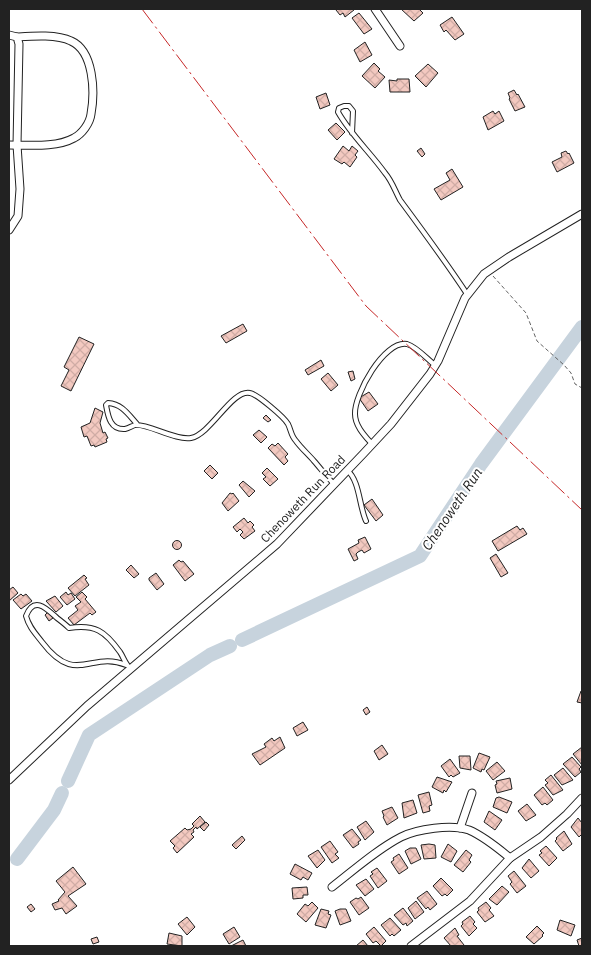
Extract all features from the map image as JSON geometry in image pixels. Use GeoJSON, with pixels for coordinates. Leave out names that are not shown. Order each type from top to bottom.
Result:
{"type":"FeatureCollection","features":[{"type":"Feature","properties":{"kind":"street"},"geometry":{"type":"LineString","coordinates":[[375,9],[400,46]]}},
{"type":"Feature","properties":{"kind":"street"},"geometry":{"type":"LineString","coordinates":[[9,34],[17,37],[40,35],[70,40],[80,48],[88,59],[92,84],[91,116],[83,131],[74,138],[65,142],[9,145]]}},
{"type":"Feature","properties":{"kind":"street"},"geometry":{"type":"LineString","coordinates":[[9,230],[18,216],[20,189],[17,145],[19,44],[17,37]]}},
{"type":"Feature","properties":{"kind":"street","name":"Chenoweth Run Road"},"geometry":{"type":"LineString","coordinates":[[9,780],[128,667],[277,544],[372,444],[404,407],[435,365],[467,294],[489,270],[509,256],[582,214]]}},
{"type":"Feature","properties":{"kind":"street"},"geometry":{"type":"LineString","coordinates":[[460,828],[472,793]]}},
{"type":"Feature","properties":{"kind":"street"},"geometry":{"type":"LineString","coordinates":[[411,946],[470,901],[510,858],[561,820],[582,798]]}},
{"type":"Feature","properties":{"kind":"street"},"geometry":{"type":"LineString","coordinates":[[332,887],[400,838],[422,830],[460,828],[480,836],[510,858]]}},
{"type":"Feature","properties":{"kind":"lane"},"geometry":{"type":"LineString","coordinates":[[352,133],[353,111],[349,106],[339,108],[338,112],[352,133],[386,174],[399,198],[431,240],[467,294]]}},
{"type":"Feature","properties":{"kind":"lane"},"geometry":{"type":"LineString","coordinates":[[372,444],[357,424],[355,414],[361,387],[381,360],[391,348],[401,344],[409,345],[435,365]]}},
{"type":"Feature","properties":{"kind":"lane"},"geometry":{"type":"LineString","coordinates":[[137,424],[119,429],[113,426],[108,418],[106,405],[108,402],[116,403],[123,408],[137,424],[173,436],[191,438],[201,433],[226,409],[236,396],[244,392],[252,393],[282,416],[288,424],[294,440],[334,484]]}},
{"type":"Feature","properties":{"kind":"lane"},"geometry":{"type":"LineString","coordinates":[[347,470],[355,480],[366,521]]}},
{"type":"Feature","properties":{"kind":"lane"},"geometry":{"type":"LineString","coordinates":[[33,606],[42,606],[69,628],[89,626],[98,630],[108,638],[128,667],[119,662],[109,661],[82,666],[60,661],[53,656],[31,630],[26,616],[28,610],[33,606]]}},
{"type":"Feature","properties":{"kind":"path"},"geometry":{"type":"LineString","coordinates":[[489,270],[526,313],[539,343],[564,365],[576,384],[582,388]]}},
{"type":"Feature","properties":{"kind":"building"},"geometry":{"type":"Polygon","coordinates":[[[337,9],[354,10],[345,17],[343,13],[340,15],[337,9]]]}},
{"type":"Feature","properties":{"kind":"building"},"geometry":{"type":"Polygon","coordinates":[[[401,9],[419,9],[423,13],[414,21],[401,9]]]}},
{"type":"Feature","properties":{"kind":"building"},"geometry":{"type":"Polygon","coordinates":[[[359,13],[372,29],[364,34],[352,18],[359,13]]]}},
{"type":"Feature","properties":{"kind":"building"},"geometry":{"type":"Polygon","coordinates":[[[452,17],[464,34],[455,40],[446,30],[444,32],[440,25],[452,17]]]}},
{"type":"Feature","properties":{"kind":"building"},"geometry":{"type":"Polygon","coordinates":[[[365,42],[372,55],[360,62],[354,50],[365,42]]]}},
{"type":"Feature","properties":{"kind":"building"},"geometry":{"type":"Polygon","coordinates":[[[374,63],[380,69],[378,71],[385,77],[375,88],[362,76],[374,63]]]}},
{"type":"Feature","properties":{"kind":"building"},"geometry":{"type":"Polygon","coordinates":[[[428,64],[438,73],[426,87],[415,76],[428,64]]]}},
{"type":"Feature","properties":{"kind":"building"},"geometry":{"type":"Polygon","coordinates":[[[397,79],[409,79],[410,92],[390,92],[389,80],[397,81],[397,79]]]}},
{"type":"Feature","properties":{"kind":"building"},"geometry":{"type":"Polygon","coordinates":[[[514,90],[525,107],[515,111],[508,93],[514,90]]]}},
{"type":"Feature","properties":{"kind":"building"},"geometry":{"type":"Polygon","coordinates":[[[326,93],[330,105],[320,109],[316,97],[326,93]]]}},
{"type":"Feature","properties":{"kind":"building"},"geometry":{"type":"Polygon","coordinates":[[[493,111],[495,114],[499,111],[504,121],[488,130],[483,117],[493,111]]]}},
{"type":"Feature","properties":{"kind":"building"},"geometry":{"type":"Polygon","coordinates":[[[336,123],[345,132],[337,140],[328,130],[336,123]]]}},
{"type":"Feature","properties":{"kind":"building"},"geometry":{"type":"Polygon","coordinates":[[[343,146],[349,151],[352,146],[358,151],[355,155],[357,157],[350,167],[344,162],[342,164],[334,159],[343,146]]]}},
{"type":"Feature","properties":{"kind":"building"},"geometry":{"type":"Polygon","coordinates":[[[421,148],[425,154],[422,157],[417,151],[421,148]]]}},
{"type":"Feature","properties":{"kind":"building"},"geometry":{"type":"Polygon","coordinates":[[[566,151],[574,163],[557,172],[552,162],[562,157],[561,153],[566,151]]]}},
{"type":"Feature","properties":{"kind":"building"},"geometry":{"type":"Polygon","coordinates":[[[452,169],[463,187],[441,200],[434,189],[450,180],[446,173],[452,169]]]}},
{"type":"Feature","properties":{"kind":"building"},"geometry":{"type":"Polygon","coordinates":[[[243,324],[247,331],[226,343],[221,336],[243,324]]]}},
{"type":"Feature","properties":{"kind":"building"},"geometry":{"type":"Polygon","coordinates":[[[79,337],[94,344],[71,391],[61,386],[69,370],[64,367],[79,337]]]}},
{"type":"Feature","properties":{"kind":"building"},"geometry":{"type":"Polygon","coordinates":[[[321,360],[324,366],[308,375],[305,370],[321,360]]]}},
{"type":"Feature","properties":{"kind":"building"},"geometry":{"type":"Polygon","coordinates":[[[353,371],[355,379],[351,381],[348,372],[353,371]]]}},
{"type":"Feature","properties":{"kind":"building"},"geometry":{"type":"Polygon","coordinates":[[[328,373],[338,385],[331,391],[321,379],[328,373]]]}},
{"type":"Feature","properties":{"kind":"building"},"geometry":{"type":"Polygon","coordinates":[[[369,392],[378,404],[368,411],[359,398],[369,392]]]}},
{"type":"Feature","properties":{"kind":"building"},"geometry":{"type":"Polygon","coordinates":[[[95,408],[103,412],[100,423],[103,433],[105,432],[108,438],[106,439],[107,442],[95,447],[94,445],[91,446],[87,436],[84,437],[81,427],[90,423],[95,408]]]}},
{"type":"Feature","properties":{"kind":"building"},"geometry":{"type":"Polygon","coordinates":[[[266,415],[271,420],[268,422],[263,418],[266,415]]]}},
{"type":"Feature","properties":{"kind":"building"},"geometry":{"type":"Polygon","coordinates":[[[259,430],[267,437],[261,443],[253,435],[259,430]]]}},
{"type":"Feature","properties":{"kind":"building"},"geometry":{"type":"Polygon","coordinates":[[[278,443],[288,454],[285,457],[288,461],[284,465],[268,448],[272,444],[275,446],[278,443]]]}},
{"type":"Feature","properties":{"kind":"building"},"geometry":{"type":"Polygon","coordinates":[[[210,465],[218,473],[212,479],[204,471],[210,465]]]}},
{"type":"Feature","properties":{"kind":"building"},"geometry":{"type":"Polygon","coordinates":[[[267,468],[278,479],[270,486],[263,479],[266,477],[262,473],[267,468]]]}},
{"type":"Feature","properties":{"kind":"building"},"geometry":{"type":"Polygon","coordinates":[[[243,481],[255,491],[249,497],[239,485],[243,481]]]}},
{"type":"Feature","properties":{"kind":"building"},"geometry":{"type":"Polygon","coordinates":[[[230,493],[233,493],[239,501],[228,511],[222,503],[230,493]]]}},
{"type":"Feature","properties":{"kind":"building"},"geometry":{"type":"Polygon","coordinates":[[[372,499],[383,515],[376,521],[364,505],[372,499]]]}},
{"type":"Feature","properties":{"kind":"building"},"geometry":{"type":"Polygon","coordinates":[[[244,518],[248,523],[250,521],[254,525],[252,527],[255,531],[244,539],[240,535],[243,532],[240,529],[237,532],[233,527],[244,518]]]}},
{"type":"Feature","properties":{"kind":"building"},"geometry":{"type":"Polygon","coordinates":[[[517,526],[520,530],[523,528],[527,534],[498,551],[492,541],[517,526]]]}},
{"type":"Feature","properties":{"kind":"building"},"geometry":{"type":"Polygon","coordinates":[[[365,537],[371,549],[364,553],[362,550],[358,552],[356,554],[358,559],[354,561],[348,549],[359,543],[358,540],[365,537]]]}},
{"type":"Feature","properties":{"kind":"building"},"geometry":{"type":"Polygon","coordinates":[[[177,540],[182,545],[177,550],[172,545],[177,540]]]}},
{"type":"Feature","properties":{"kind":"building"},"geometry":{"type":"Polygon","coordinates":[[[496,554],[508,573],[501,577],[490,558],[496,554]]]}},
{"type":"Feature","properties":{"kind":"building"},"geometry":{"type":"Polygon","coordinates":[[[179,560],[183,561],[194,574],[185,581],[173,565],[179,560]]]}},
{"type":"Feature","properties":{"kind":"building"},"geometry":{"type":"Polygon","coordinates":[[[131,565],[139,574],[134,578],[126,570],[131,565]]]}},
{"type":"Feature","properties":{"kind":"building"},"geometry":{"type":"Polygon","coordinates":[[[156,573],[164,584],[157,590],[149,580],[156,573]]]}},
{"type":"Feature","properties":{"kind":"building"},"geometry":{"type":"Polygon","coordinates":[[[84,575],[89,585],[75,596],[68,588],[84,575]]]}},
{"type":"Feature","properties":{"kind":"building"},"geometry":{"type":"Polygon","coordinates":[[[13,587],[18,593],[9,601],[9,590],[13,587]]]}},
{"type":"Feature","properties":{"kind":"building"},"geometry":{"type":"Polygon","coordinates":[[[66,592],[68,595],[71,593],[75,599],[67,605],[60,597],[66,592]]]}},
{"type":"Feature","properties":{"kind":"building"},"geometry":{"type":"Polygon","coordinates":[[[82,592],[87,597],[85,599],[96,612],[92,615],[90,613],[74,625],[68,618],[78,610],[75,606],[81,602],[76,597],[82,592]]]}},
{"type":"Feature","properties":{"kind":"building"},"geometry":{"type":"Polygon","coordinates":[[[21,594],[23,596],[26,594],[32,601],[21,609],[13,600],[21,594]]]}},
{"type":"Feature","properties":{"kind":"building"},"geometry":{"type":"Polygon","coordinates":[[[55,596],[63,606],[56,612],[46,601],[55,596]]]}},
{"type":"Feature","properties":{"kind":"building"},"geometry":{"type":"Polygon","coordinates":[[[48,612],[53,618],[49,621],[45,615],[48,612]]]}},
{"type":"Feature","properties":{"kind":"building"},"geometry":{"type":"Polygon","coordinates":[[[582,691],[582,703],[577,702],[582,691]]]}},
{"type":"Feature","properties":{"kind":"building"},"geometry":{"type":"Polygon","coordinates":[[[367,707],[370,712],[366,715],[363,710],[367,707]]]}},
{"type":"Feature","properties":{"kind":"building"},"geometry":{"type":"Polygon","coordinates":[[[303,722],[308,730],[297,736],[293,728],[303,722]]]}},
{"type":"Feature","properties":{"kind":"building"},"geometry":{"type":"Polygon","coordinates":[[[280,737],[285,748],[260,765],[252,754],[266,747],[264,744],[272,738],[274,741],[280,737]]]}},
{"type":"Feature","properties":{"kind":"building"},"geometry":{"type":"Polygon","coordinates":[[[382,745],[388,754],[379,760],[374,751],[382,745]]]}},
{"type":"Feature","properties":{"kind":"building"},"geometry":{"type":"Polygon","coordinates":[[[582,747],[582,765],[573,754],[582,747]]]}},
{"type":"Feature","properties":{"kind":"building"},"geometry":{"type":"Polygon","coordinates":[[[479,753],[490,757],[484,770],[482,769],[481,772],[473,768],[479,753]]]}},
{"type":"Feature","properties":{"kind":"building"},"geometry":{"type":"Polygon","coordinates":[[[459,756],[470,756],[471,770],[460,768],[459,756]]]}},
{"type":"Feature","properties":{"kind":"building"},"geometry":{"type":"Polygon","coordinates":[[[572,757],[581,767],[579,769],[581,772],[575,777],[563,764],[572,757]]]}},
{"type":"Feature","properties":{"kind":"building"},"geometry":{"type":"Polygon","coordinates":[[[450,759],[460,773],[453,777],[451,775],[449,777],[441,766],[450,759]]]}},
{"type":"Feature","properties":{"kind":"building"},"geometry":{"type":"Polygon","coordinates":[[[497,762],[505,771],[493,780],[486,771],[497,762]]]}},
{"type":"Feature","properties":{"kind":"building"},"geometry":{"type":"Polygon","coordinates":[[[563,768],[573,780],[562,785],[554,775],[563,768]]]}},
{"type":"Feature","properties":{"kind":"building"},"geometry":{"type":"Polygon","coordinates":[[[551,775],[563,790],[553,795],[545,785],[548,783],[545,780],[551,775]]]}},
{"type":"Feature","properties":{"kind":"building"},"geometry":{"type":"Polygon","coordinates":[[[437,777],[452,782],[446,792],[444,790],[443,793],[432,787],[437,777]]]}},
{"type":"Feature","properties":{"kind":"building"},"geometry":{"type":"Polygon","coordinates":[[[510,778],[512,789],[497,793],[496,781],[510,778]]]}},
{"type":"Feature","properties":{"kind":"building"},"geometry":{"type":"Polygon","coordinates":[[[543,787],[553,800],[547,805],[545,803],[542,805],[534,795],[543,787]]]}},
{"type":"Feature","properties":{"kind":"building"},"geometry":{"type":"Polygon","coordinates":[[[429,792],[432,805],[429,806],[430,811],[423,813],[418,795],[429,792]]]}},
{"type":"Feature","properties":{"kind":"building"},"geometry":{"type":"Polygon","coordinates":[[[499,797],[512,802],[507,813],[493,807],[496,798],[499,797]]]}},
{"type":"Feature","properties":{"kind":"building"},"geometry":{"type":"Polygon","coordinates":[[[413,800],[417,813],[404,818],[402,803],[413,800]]]}},
{"type":"Feature","properties":{"kind":"building"},"geometry":{"type":"Polygon","coordinates":[[[527,804],[536,815],[526,821],[518,811],[527,804]]]}},
{"type":"Feature","properties":{"kind":"building"},"geometry":{"type":"Polygon","coordinates":[[[392,807],[398,818],[387,825],[382,811],[392,807]]]}},
{"type":"Feature","properties":{"kind":"building"},"geometry":{"type":"Polygon","coordinates":[[[489,811],[502,820],[495,830],[484,822],[489,811]]]}},
{"type":"Feature","properties":{"kind":"building"},"geometry":{"type":"Polygon","coordinates":[[[200,816],[205,822],[193,830],[194,832],[191,834],[194,837],[177,853],[173,848],[175,846],[170,841],[185,828],[187,830],[191,829],[194,826],[192,824],[200,816]]]}},
{"type":"Feature","properties":{"kind":"building"},"geometry":{"type":"Polygon","coordinates":[[[578,818],[582,823],[582,834],[579,837],[571,827],[578,818]]]}},
{"type":"Feature","properties":{"kind":"building"},"geometry":{"type":"Polygon","coordinates":[[[366,821],[374,832],[365,840],[357,827],[366,821]]]}},
{"type":"Feature","properties":{"kind":"building"},"geometry":{"type":"Polygon","coordinates":[[[206,822],[209,825],[204,831],[200,827],[206,822]]]}},
{"type":"Feature","properties":{"kind":"building"},"geometry":{"type":"Polygon","coordinates":[[[352,829],[361,840],[353,848],[343,835],[352,829]]]}},
{"type":"Feature","properties":{"kind":"building"},"geometry":{"type":"Polygon","coordinates":[[[564,831],[572,844],[563,851],[555,841],[564,831]]]}},
{"type":"Feature","properties":{"kind":"building"},"geometry":{"type":"Polygon","coordinates":[[[242,836],[245,840],[236,849],[232,845],[242,836]]]}},
{"type":"Feature","properties":{"kind":"building"},"geometry":{"type":"Polygon","coordinates":[[[330,841],[338,852],[335,854],[339,858],[332,863],[321,847],[330,841]]]}},
{"type":"Feature","properties":{"kind":"building"},"geometry":{"type":"Polygon","coordinates":[[[448,844],[457,851],[451,862],[441,857],[448,844]]]}},
{"type":"Feature","properties":{"kind":"building"},"geometry":{"type":"Polygon","coordinates":[[[421,845],[435,845],[436,858],[424,859],[421,845]]]}},
{"type":"Feature","properties":{"kind":"building"},"geometry":{"type":"Polygon","coordinates":[[[546,846],[557,858],[549,866],[539,855],[542,853],[540,851],[546,846]]]}},
{"type":"Feature","properties":{"kind":"building"},"geometry":{"type":"Polygon","coordinates":[[[410,848],[416,848],[421,859],[411,864],[405,851],[410,848]]]}},
{"type":"Feature","properties":{"kind":"building"},"geometry":{"type":"Polygon","coordinates":[[[318,850],[325,860],[317,868],[308,856],[318,850]]]}},
{"type":"Feature","properties":{"kind":"building"},"geometry":{"type":"Polygon","coordinates":[[[466,850],[472,855],[469,860],[471,862],[463,872],[454,865],[466,850]]]}},
{"type":"Feature","properties":{"kind":"building"},"geometry":{"type":"Polygon","coordinates":[[[399,854],[408,868],[399,874],[391,862],[399,854]]]}},
{"type":"Feature","properties":{"kind":"building"},"geometry":{"type":"Polygon","coordinates":[[[529,859],[539,871],[531,878],[522,868],[529,859]]]}},
{"type":"Feature","properties":{"kind":"building"},"geometry":{"type":"Polygon","coordinates":[[[295,864],[312,873],[308,880],[303,877],[301,880],[290,874],[295,864]]]}},
{"type":"Feature","properties":{"kind":"building"},"geometry":{"type":"Polygon","coordinates":[[[73,867],[86,884],[68,896],[77,906],[66,914],[62,908],[55,910],[52,904],[59,901],[65,892],[56,881],[73,867]]]}},
{"type":"Feature","properties":{"kind":"building"},"geometry":{"type":"Polygon","coordinates":[[[377,868],[387,881],[378,888],[370,876],[373,874],[371,872],[377,868]]]}},
{"type":"Feature","properties":{"kind":"building"},"geometry":{"type":"Polygon","coordinates":[[[514,871],[526,886],[517,893],[510,884],[512,882],[508,876],[514,871]]]}},
{"type":"Feature","properties":{"kind":"building"},"geometry":{"type":"Polygon","coordinates":[[[441,878],[453,890],[447,896],[445,894],[442,896],[433,886],[441,878]]]}},
{"type":"Feature","properties":{"kind":"building"},"geometry":{"type":"Polygon","coordinates":[[[366,879],[374,889],[365,896],[356,885],[366,879]]]}},
{"type":"Feature","properties":{"kind":"building"},"geometry":{"type":"Polygon","coordinates":[[[502,886],[509,892],[497,905],[489,899],[502,886]]]}},
{"type":"Feature","properties":{"kind":"building"},"geometry":{"type":"Polygon","coordinates":[[[307,887],[308,895],[303,895],[303,898],[293,899],[292,888],[307,887]]]}},
{"type":"Feature","properties":{"kind":"building"},"geometry":{"type":"Polygon","coordinates":[[[427,891],[437,904],[430,910],[428,907],[426,909],[417,898],[427,891]]]}},
{"type":"Feature","properties":{"kind":"building"},"geometry":{"type":"Polygon","coordinates":[[[361,897],[369,908],[359,915],[350,902],[361,897]]]}},
{"type":"Feature","properties":{"kind":"building"},"geometry":{"type":"Polygon","coordinates":[[[416,901],[424,912],[415,919],[408,908],[416,901]]]}},
{"type":"Feature","properties":{"kind":"building"},"geometry":{"type":"Polygon","coordinates":[[[312,902],[318,908],[306,922],[297,914],[305,904],[308,906],[312,902]]]}},
{"type":"Feature","properties":{"kind":"building"},"geometry":{"type":"Polygon","coordinates":[[[486,902],[494,916],[485,922],[477,912],[478,908],[486,902]]]}},
{"type":"Feature","properties":{"kind":"building"},"geometry":{"type":"Polygon","coordinates":[[[31,904],[35,909],[31,912],[27,907],[31,904]]]}},
{"type":"Feature","properties":{"kind":"building"},"geometry":{"type":"Polygon","coordinates":[[[403,908],[413,921],[407,926],[406,923],[403,925],[394,915],[403,908]]]}},
{"type":"Feature","properties":{"kind":"building"},"geometry":{"type":"Polygon","coordinates":[[[321,909],[329,911],[328,914],[331,915],[326,928],[315,925],[321,909]]]}},
{"type":"Feature","properties":{"kind":"building"},"geometry":{"type":"Polygon","coordinates":[[[346,909],[351,921],[340,925],[335,911],[346,909]]]}},
{"type":"Feature","properties":{"kind":"building"},"geometry":{"type":"Polygon","coordinates":[[[470,916],[477,928],[469,936],[461,926],[462,922],[470,916]]]}},
{"type":"Feature","properties":{"kind":"building"},"geometry":{"type":"Polygon","coordinates":[[[187,917],[195,927],[187,935],[178,924],[187,917]]]}},
{"type":"Feature","properties":{"kind":"building"},"geometry":{"type":"Polygon","coordinates":[[[390,918],[401,930],[394,936],[392,934],[390,936],[381,925],[390,918]]]}},
{"type":"Feature","properties":{"kind":"building"},"geometry":{"type":"Polygon","coordinates":[[[560,920],[575,925],[571,936],[557,930],[560,920]]]}},
{"type":"Feature","properties":{"kind":"building"},"geometry":{"type":"Polygon","coordinates":[[[537,926],[544,933],[534,944],[526,937],[537,926]]]}},
{"type":"Feature","properties":{"kind":"building"},"geometry":{"type":"Polygon","coordinates":[[[234,927],[240,937],[229,944],[223,934],[234,927]]]}},
{"type":"Feature","properties":{"kind":"building"},"geometry":{"type":"Polygon","coordinates":[[[374,927],[386,941],[381,946],[376,941],[373,943],[366,934],[374,927]]]}},
{"type":"Feature","properties":{"kind":"building"},"geometry":{"type":"Polygon","coordinates":[[[455,928],[463,946],[451,946],[444,938],[455,928]]]}},
{"type":"Feature","properties":{"kind":"building"},"geometry":{"type":"Polygon","coordinates":[[[169,933],[182,936],[182,946],[167,944],[169,933]]]}},
{"type":"Feature","properties":{"kind":"building"},"geometry":{"type":"Polygon","coordinates":[[[97,937],[99,942],[93,944],[91,939],[97,937]]]}},
{"type":"Feature","properties":{"kind":"building"},"geometry":{"type":"Polygon","coordinates":[[[582,938],[582,946],[579,946],[577,940],[582,938]]]}},
{"type":"Feature","properties":{"kind":"building"},"geometry":{"type":"Polygon","coordinates":[[[243,940],[246,946],[231,946],[243,940]]]}},
{"type":"Feature","properties":{"kind":"building"},"geometry":{"type":"Polygon","coordinates":[[[363,940],[368,946],[356,946],[363,940]]]}},
{"type":"Feature","properties":{"kind":"waterway","name":"Chenoweth Run"},"geometry":{"type":"LineString","coordinates":[[242,640],[420,556],[481,464],[582,327]]}},
{"type":"Feature","properties":{"kind":"waterway","name":"Chenoweth Run"},"geometry":{"type":"LineString","coordinates":[[68,781],[89,735],[210,655],[230,646]]}},
{"type":"Feature","properties":{"kind":"waterway","name":"Chenoweth Run"},"geometry":{"type":"LineString","coordinates":[[17,859],[54,810],[62,793]]}},
{"type":"Feature","properties":{"kind":"power"},"geometry":{"type":"LineString","coordinates":[[142,9],[366,306],[582,510]]}}]}
